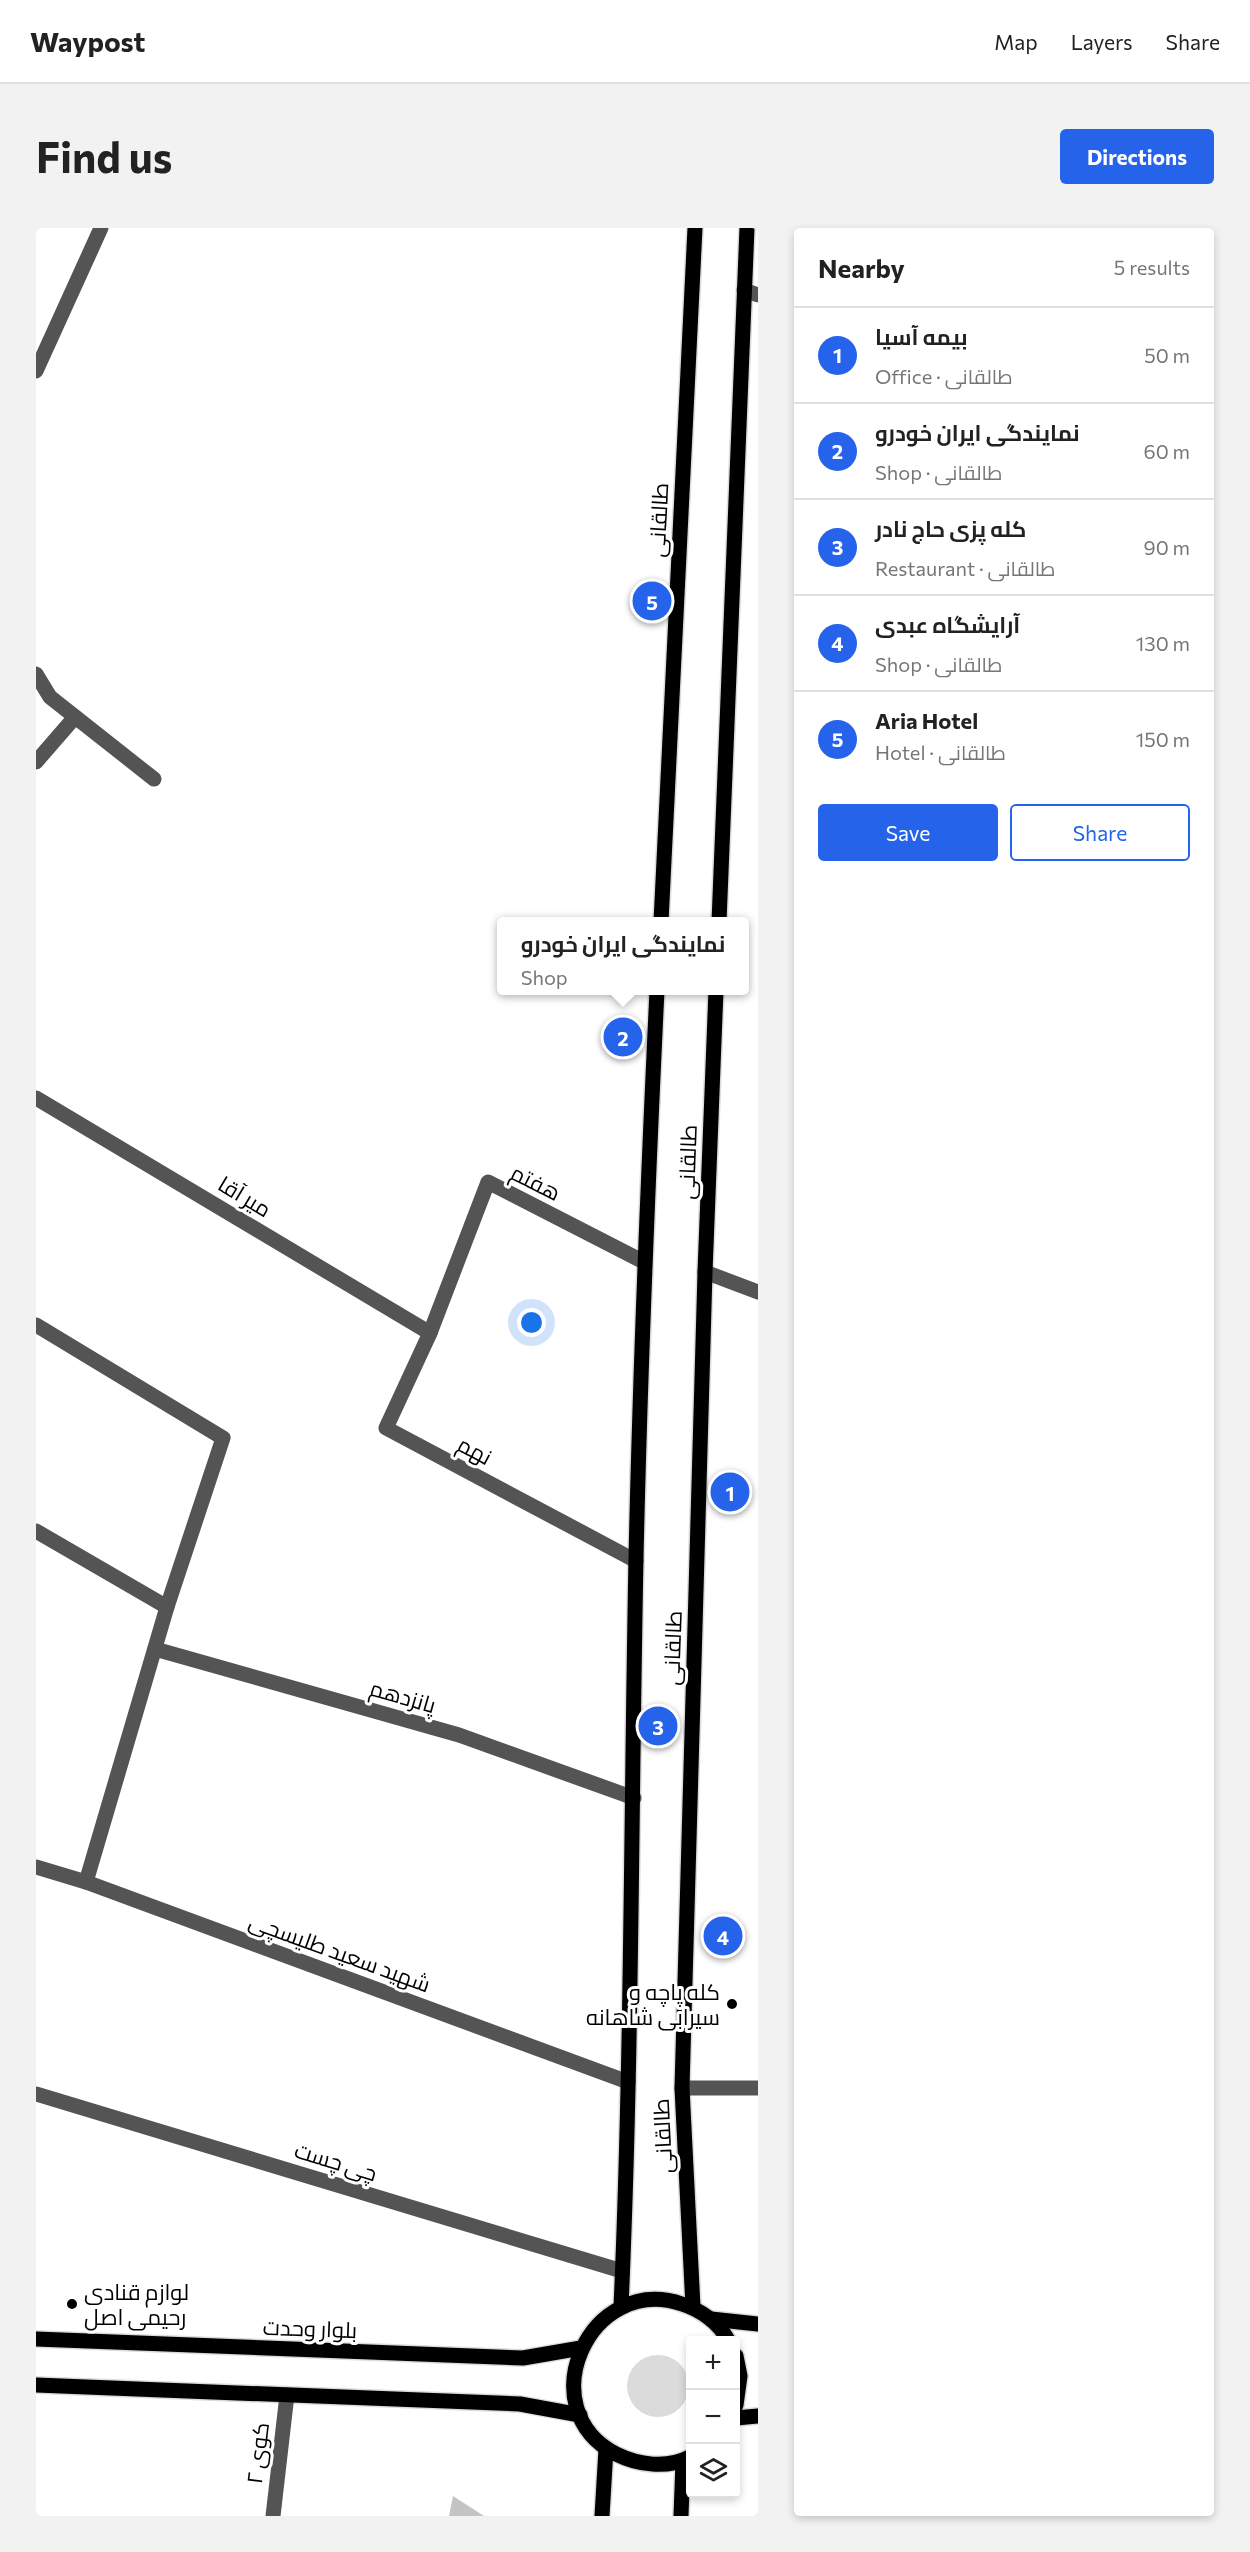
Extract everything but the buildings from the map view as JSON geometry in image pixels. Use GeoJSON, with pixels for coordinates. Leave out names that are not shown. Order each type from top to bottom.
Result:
{"type":"FeatureCollection","features":[{"type":"Feature","properties":{"kind":"main road","name":"طالقانی"},"geometry":{"type":"LineString","coordinates":[[661,917],[695,228]]}},
{"type":"Feature","properties":{"kind":"main road"},"geometry":{"type":"LineString","coordinates":[[719,917],[751,293],[747,228]]}},
{"type":"Feature","properties":{"kind":"main road","name":"طالقانی"},"geometry":{"type":"LineString","coordinates":[[621,2307],[628,2082],[636,1561],[644,1262],[657,995]]}},
{"type":"Feature","properties":{"kind":"main road","name":"طالقانی"},"geometry":{"type":"LineString","coordinates":[[693,2307],[682,2088],[705,1272],[716,995]]}},
{"type":"Feature","properties":{"kind":"main road"},"geometry":{"type":"LineString","coordinates":[[686,2459],[648,2464],[630,2461],[606,2449],[588,2429],[580,2415],[573,2383],[581,2348],[591,2332],[621,2307],[656,2299],[672,2300],[693,2307],[711,2319],[725,2336]]}},
{"type":"Feature","properties":{"kind":"main road"},"geometry":{"type":"LineString","coordinates":[[711,2319],[758,2324]]}},
{"type":"Feature","properties":{"kind":"main road","name":"بلوار وحدت"},"geometry":{"type":"LineString","coordinates":[[36,2339],[523,2358],[581,2348]]}},
{"type":"Feature","properties":{"kind":"main road"},"geometry":{"type":"LineString","coordinates":[[36,2385],[520,2404],[580,2415]]}},
{"type":"Feature","properties":{"kind":"main road"},"geometry":{"type":"LineString","coordinates":[[740,2418],[758,2416]]}},
{"type":"Feature","properties":{"kind":"main road"},"geometry":{"type":"LineString","coordinates":[[602,2516],[606,2449]]}},
{"type":"Feature","properties":{"kind":"main road"},"geometry":{"type":"LineString","coordinates":[[681,2516],[686,2468]]}},
{"type":"Feature","properties":{"kind":"street"},"geometry":{"type":"LineString","coordinates":[[36,371],[101,228]]}},
{"type":"Feature","properties":{"kind":"street"},"geometry":{"type":"LineString","coordinates":[[36,674],[50,697],[154,779]]}},
{"type":"Feature","properties":{"kind":"street"},"geometry":{"type":"LineString","coordinates":[[36,762],[75,717]]}},
{"type":"Feature","properties":{"kind":"street","name":"میر آقا"},"geometry":{"type":"LineString","coordinates":[[36,1098],[430,1333]]}},
{"type":"Feature","properties":{"kind":"street","name":"هفتم"},"geometry":{"type":"LineString","coordinates":[[430,1333],[488,1182],[644,1262]]}},
{"type":"Feature","properties":{"kind":"street"},"geometry":{"type":"LineString","coordinates":[[705,1272],[758,1292]]}},
{"type":"Feature","properties":{"kind":"street"},"geometry":{"type":"LineString","coordinates":[[36,1325],[224,1438],[167,1607],[86,1882]]}},
{"type":"Feature","properties":{"kind":"street","name":"نهم"},"geometry":{"type":"LineString","coordinates":[[430,1333],[386,1428],[636,1561]]}},
{"type":"Feature","properties":{"kind":"street"},"geometry":{"type":"LineString","coordinates":[[36,1531],[167,1607]]}},
{"type":"Feature","properties":{"kind":"street","name":"پانزدهم"},"geometry":{"type":"LineString","coordinates":[[155,1649],[459,1735],[634,1798]]}},
{"type":"Feature","properties":{"kind":"street","name":"شهید سعید طلیسچی"},"geometry":{"type":"LineString","coordinates":[[36,1867],[86,1882],[628,2082]]}},
{"type":"Feature","properties":{"kind":"street"},"geometry":{"type":"LineString","coordinates":[[682,2088],[758,2088]]}},
{"type":"Feature","properties":{"kind":"street","name":"چی چست"},"geometry":{"type":"LineString","coordinates":[[36,2094],[622,2271]]}},
{"type":"Feature","properties":{"kind":"street","name":"کوی ۲"},"geometry":{"type":"LineString","coordinates":[[273,2516],[286,2395]]}},
{"type":"Feature","properties":{"kind":"shaded area"},"geometry":{"type":"Polygon","coordinates":[[[664,2355],[675,2360],[684,2369],[686,2400],[680,2408],[670,2415],[652,2417],[646,2415],[636,2408],[629,2398],[627,2380],[629,2374],[636,2364],[646,2357],[664,2355]]]}},
{"type":"Feature","properties":{"kind":"place","name":"Aria Hotel"},"geometry":{"type":"Point","coordinates":[652,601]}},
{"type":"Feature","properties":{"kind":"place","name":"نمایندگی ایران خودرو"},"geometry":{"type":"Point","coordinates":[623,1037]}},
{"type":"Feature","properties":{"kind":"place","name":"بیمه آسیا"},"geometry":{"type":"Point","coordinates":[730,1492]}},
{"type":"Feature","properties":{"kind":"place","name":"کله پزى حاج نادر"},"geometry":{"type":"Point","coordinates":[658,1726]}},
{"type":"Feature","properties":{"kind":"place","name":"آرایشگاه عبدی"},"geometry":{"type":"Point","coordinates":[723,1936]}},
{"type":"Feature","properties":{"kind":"place","name":"کله پاچه و سیرابی شاهانه"},"geometry":{"type":"Point","coordinates":[732,2004]}},
{"type":"Feature","properties":{"kind":"place","name":"لوازم قنادی رحیمی اصل"},"geometry":{"type":"Point","coordinates":[72,2304]}}]}
